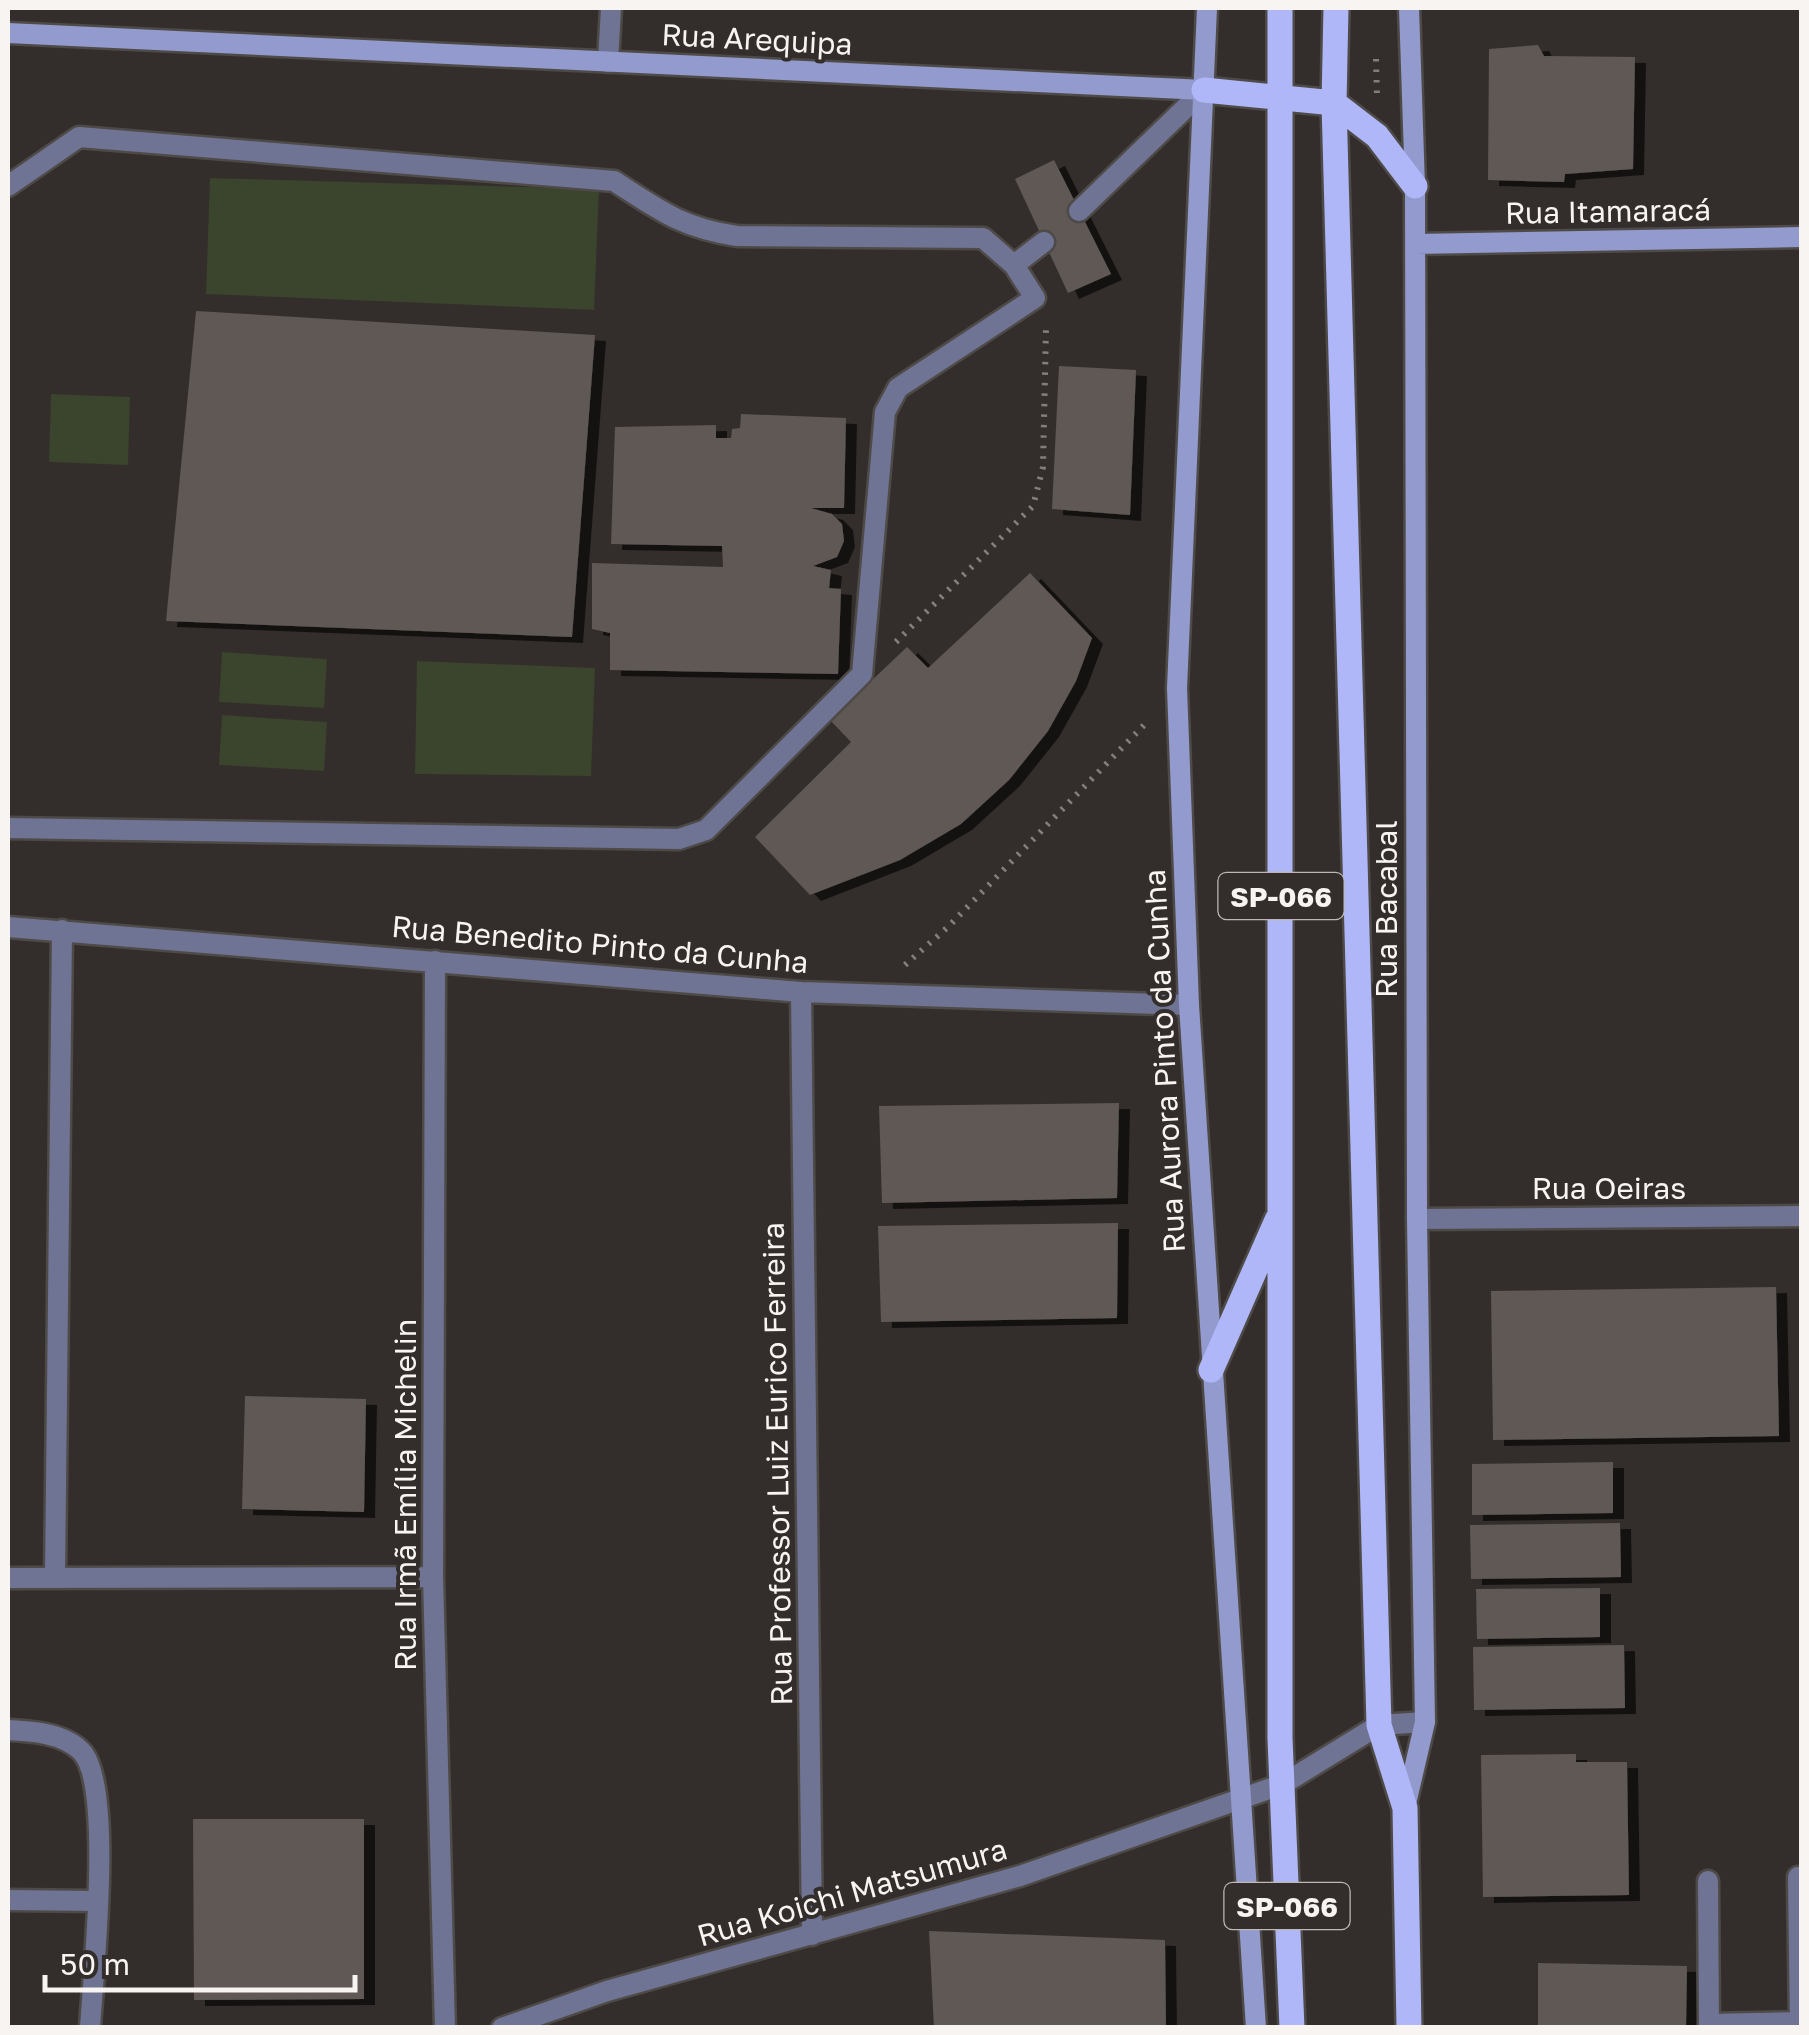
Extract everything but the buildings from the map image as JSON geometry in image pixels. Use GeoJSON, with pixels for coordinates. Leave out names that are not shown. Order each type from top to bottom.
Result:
{"type":"FeatureCollection","features":[{"type":"Feature","properties":{"kind":"main road","name":"SP-066"},"geometry":{"type":"LineString","coordinates":[[1280,8],[1283,1784],[1292,2028]]}},
{"type":"Feature","properties":{"kind":"main road","name":"SP-066"},"geometry":{"type":"LineString","coordinates":[[1336,8],[1334,103],[1379,1724],[1405,1808],[1409,2028]]}},
{"type":"Feature","properties":{"kind":"main road"},"geometry":{"type":"LineString","coordinates":[[1204,90],[1334,103],[1377,136],[1415,186]]}},
{"type":"Feature","properties":{"kind":"main road"},"geometry":{"type":"LineString","coordinates":[[1211,1370],[1282,1211]]}},
{"type":"Feature","properties":{"kind":"street"},"geometry":{"type":"LineString","coordinates":[[608,62],[611,8]]}},
{"type":"Feature","properties":{"kind":"street","name":"Rua Aurora Pinto da Cunha"},"geometry":{"type":"LineString","coordinates":[[1207,8],[1178,688],[1190,1005],[1211,1370],[1256,2028]]}},
{"type":"Feature","properties":{"kind":"street","name":"Rua Bacabal"},"geometry":{"type":"LineString","coordinates":[[1405,1808],[1426,1722],[1416,1219],[1415,186],[1409,8]]}},
{"type":"Feature","properties":{"kind":"street","name":"Rua Arequipa"},"geometry":{"type":"LineString","coordinates":[[8,33],[1204,90]]}},
{"type":"Feature","properties":{"kind":"street"},"geometry":{"type":"LineString","coordinates":[[1079,211],[1204,90]]}},
{"type":"Feature","properties":{"kind":"street"},"geometry":{"type":"LineString","coordinates":[[8,186],[80,137],[614,181],[672,221],[736,236],[983,238],[1014,266],[1035,298],[898,388],[885,412],[862,674],[706,830],[679,839],[8,828]]}},
{"type":"Feature","properties":{"kind":"street","name":"Rua Itamaracá"},"geometry":{"type":"LineString","coordinates":[[1415,244],[1802,237]]}},
{"type":"Feature","properties":{"kind":"street"},"geometry":{"type":"LineString","coordinates":[[1014,266],[1044,242]]}},
{"type":"Feature","properties":{"kind":"street","name":"Rua Benedito Pinto da Cunha"},"geometry":{"type":"LineString","coordinates":[[8,927],[801,992],[1190,1005]]}},
{"type":"Feature","properties":{"kind":"street"},"geometry":{"type":"LineString","coordinates":[[55,1578],[62,930]]}},
{"type":"Feature","properties":{"kind":"street","name":"Rua Irmã Emília Michelin"},"geometry":{"type":"LineString","coordinates":[[435,961],[433,1577],[445,2028]]}},
{"type":"Feature","properties":{"kind":"street","name":"Rua Professor Luiz Eurico Ferreira"},"geometry":{"type":"LineString","coordinates":[[801,992],[812,1935]]}},
{"type":"Feature","properties":{"kind":"street","name":"Rua Oeiras"},"geometry":{"type":"LineString","coordinates":[[1416,1219],[1802,1216]]}},
{"type":"Feature","properties":{"kind":"street"},"geometry":{"type":"LineString","coordinates":[[8,1578],[433,1577]]}},
{"type":"Feature","properties":{"kind":"street"},"geometry":{"type":"LineString","coordinates":[[1379,1724],[1426,1722]]}},
{"type":"Feature","properties":{"kind":"street","name":"Rua Koichi Matsumura"},"geometry":{"type":"LineString","coordinates":[[502,2028],[607,1991],[1020,1876],[1283,1784],[1379,1724]]}},
{"type":"Feature","properties":{"kind":"street"},"geometry":{"type":"LineString","coordinates":[[8,1730],[58,1737],[82,1751],[95,1777],[99,1818],[90,2028]]}},
{"type":"Feature","properties":{"kind":"street"},"geometry":{"type":"LineString","coordinates":[[1708,1881],[1709,2026],[1800,2025],[1798,1877]]}},
{"type":"Feature","properties":{"kind":"street"},"geometry":{"type":"LineString","coordinates":[[8,1900],[96,1901]]}},
{"type":"Feature","properties":{"kind":"path"},"geometry":{"type":"LineString","coordinates":[[1376,44],[1377,136]]}},
{"type":"Feature","properties":{"kind":"path"},"geometry":{"type":"LineString","coordinates":[[862,674],[1033,506],[1043,467],[1048,347],[1046,320],[1035,298]]}},
{"type":"Feature","properties":{"kind":"path"},"geometry":{"type":"LineString","coordinates":[[872,993],[949,926],[1178,688]]}},
{"type":"Feature","properties":{"kind":"green space"},"geometry":{"type":"Polygon","coordinates":[[[210,178],[599,189],[594,310],[206,294],[210,178]]]}},
{"type":"Feature","properties":{"kind":"green space"},"geometry":{"type":"Polygon","coordinates":[[[51,394],[130,397],[128,465],[49,462],[51,394]]]}},
{"type":"Feature","properties":{"kind":"green space"},"geometry":{"type":"Polygon","coordinates":[[[222,652],[327,659],[324,708],[219,702],[222,652]]]}},
{"type":"Feature","properties":{"kind":"green space"},"geometry":{"type":"Polygon","coordinates":[[[417,661],[595,668],[591,776],[415,774],[417,661]]]}},
{"type":"Feature","properties":{"kind":"green space"},"geometry":{"type":"Polygon","coordinates":[[[222,715],[327,722],[324,771],[219,765],[222,715]]]}}]}
